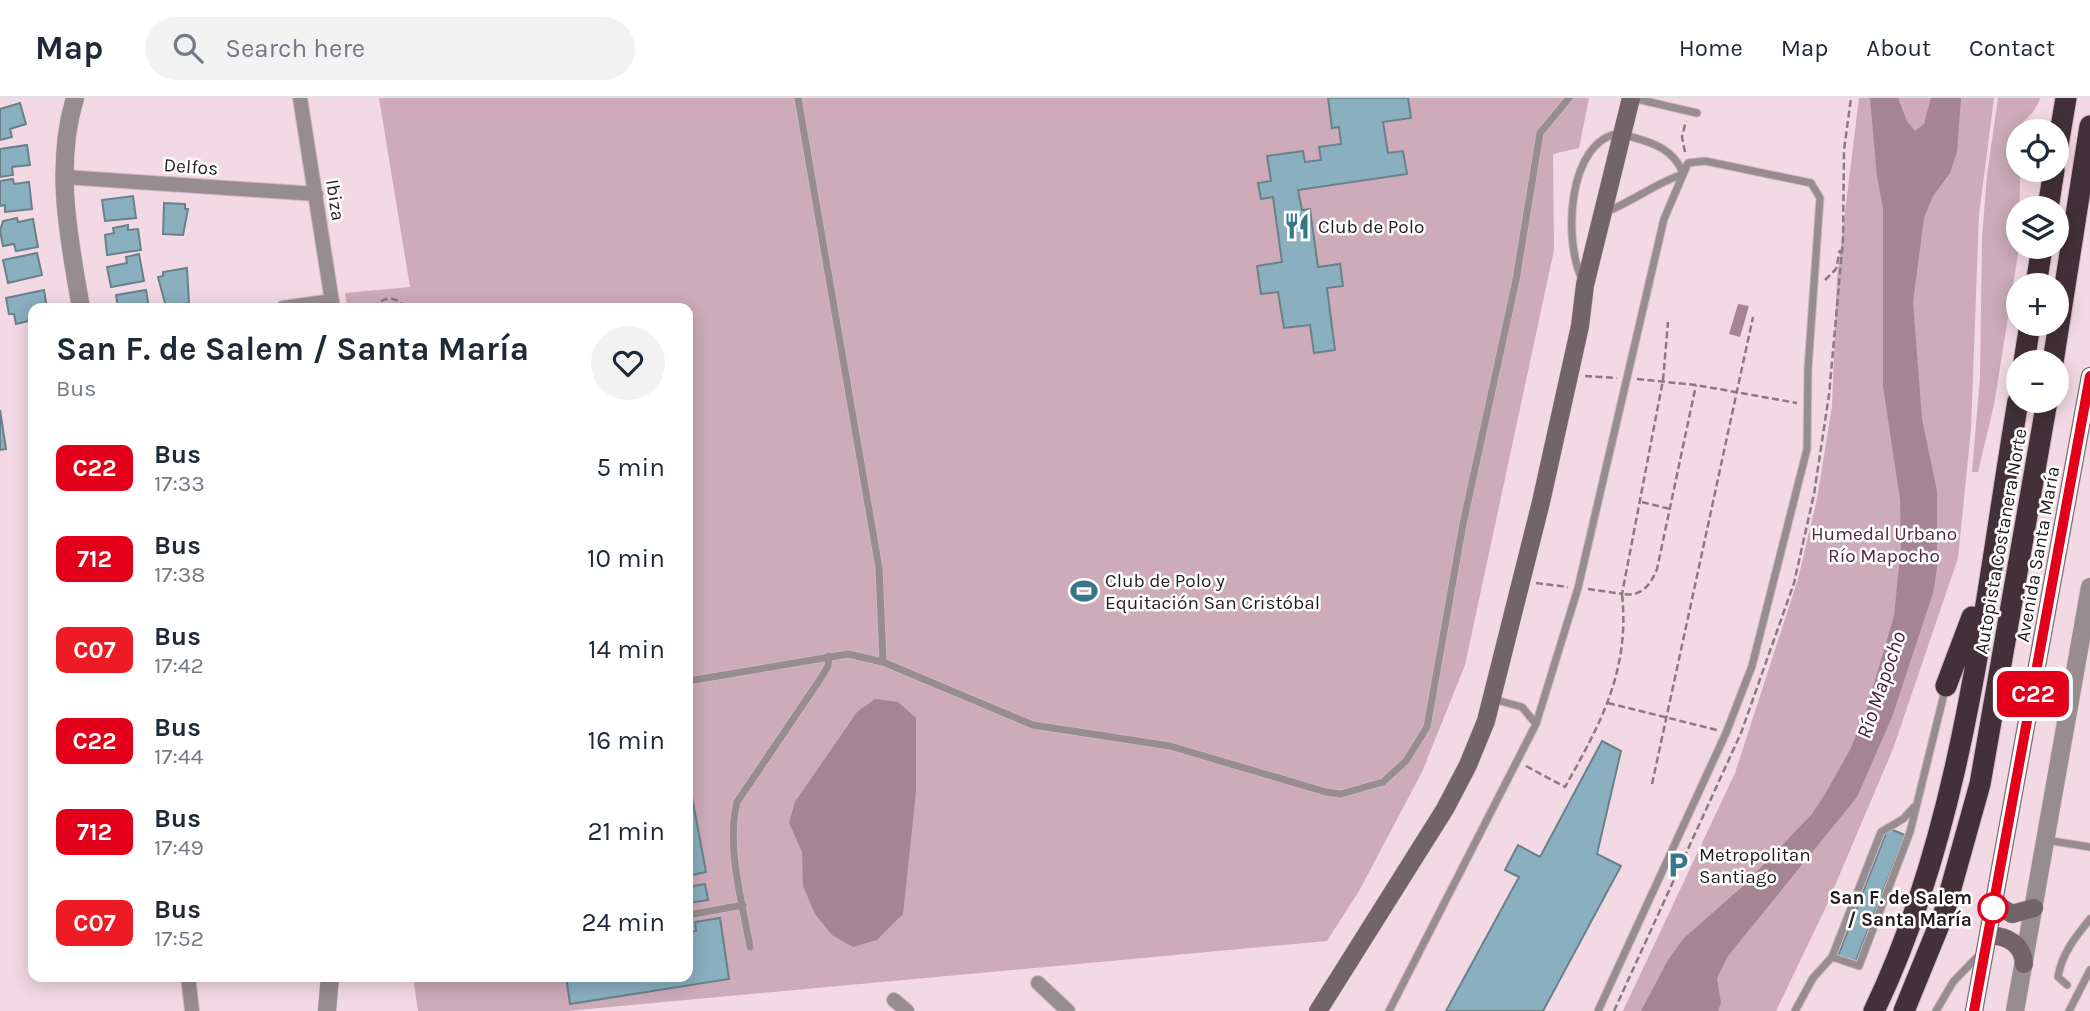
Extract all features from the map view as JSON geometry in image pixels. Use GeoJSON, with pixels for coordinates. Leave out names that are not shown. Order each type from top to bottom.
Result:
{"type":"FeatureCollection","features":[{"type":"Feature","properties":{"kind":"highway"},"geometry":{"type":"LineString","coordinates":[[2062,119],[2066,98]]}},
{"type":"Feature","properties":{"kind":"highway"},"geometry":{"type":"LineString","coordinates":[[2055,350],[2090,126]]}},
{"type":"Feature","properties":{"kind":"highway","name":"Autopista Costanera Norte"},"geometry":{"type":"LineString","coordinates":[[1874,1011],[1906,935],[1939,830],[1963,729],[2016,413]]}},
{"type":"Feature","properties":{"kind":"highway","name":"Autopista Costanera Norte"},"geometry":{"type":"LineString","coordinates":[[1904,1011],[1944,913],[1980,783],[2045,413]]}},
{"type":"Feature","properties":{"kind":"highway"},"geometry":{"type":"LineString","coordinates":[[1946,686],[1988,576]]}},
{"type":"Feature","properties":{"kind":"main road"},"geometry":{"type":"LineString","coordinates":[[1318,1011],[1457,787],[1478,742],[1493,699],[1569,375],[1580,326],[1585,285],[1638,99]]}},
{"type":"Feature","properties":{"kind":"main road"},"geometry":{"type":"LineString","coordinates":[[1580,326],[1590,305],[1628,135]]}},
{"type":"Feature","properties":{"kind":"main road","name":"Avenida Santa María"},"geometry":{"type":"LineString","coordinates":[[1974,1011],[2090,376]]}},
{"type":"Feature","properties":{"kind":"main road","name":"Avenida Santa María"},"geometry":{"type":"LineString","coordinates":[[2081,435],[2090,413]]}},
{"type":"Feature","properties":{"kind":"main road"},"geometry":{"type":"LineString","coordinates":[[1994,904],[2012,914],[2034,908]]}},
{"type":"Feature","properties":{"kind":"main road"},"geometry":{"type":"LineString","coordinates":[[1988,942],[2008,939],[2019,947],[2024,964]]}},
{"type":"Feature","properties":{"kind":"street","name":"Ibiza"},"geometry":{"type":"LineString","coordinates":[[300,98],[333,303]]}},
{"type":"Feature","properties":{"kind":"street"},"geometry":{"type":"LineString","coordinates":[[73,99],[66,137],[64,177],[67,222],[80,303]]}},
{"type":"Feature","properties":{"kind":"street","name":"Delfos"},"geometry":{"type":"LineString","coordinates":[[64,177],[316,194]]}},
{"type":"Feature","properties":{"kind":"street"},"geometry":{"type":"LineString","coordinates":[[2015,1011],[2045,840],[2085,639],[2090,587]]}},
{"type":"Feature","properties":{"kind":"street"},"geometry":{"type":"LineString","coordinates":[[189,982],[192,1011]]}},
{"type":"Feature","properties":{"kind":"street"},"geometry":{"type":"LineString","coordinates":[[327,1011],[329,982]]}},
{"type":"Feature","properties":{"kind":"street"},"geometry":{"type":"LineString","coordinates":[[1038,983],[1068,1011]]}},
{"type":"Feature","properties":{"kind":"street"},"geometry":{"type":"LineString","coordinates":[[894,1000],[907,1011]]}},
{"type":"Feature","properties":{"kind":"lane"},"geometry":{"type":"LineString","coordinates":[[798,98],[879,568],[883,662]]}},
{"type":"Feature","properties":{"kind":"lane"},"geometry":{"type":"LineString","coordinates":[[693,680],[848,654],[883,662],[1033,724],[1170,747],[1326,792],[1356,791],[1383,782],[1396,773],[1419,743],[1427,727],[1463,524],[1516,280],[1541,133],[1569,98]]}},
{"type":"Feature","properties":{"kind":"lane"},"geometry":{"type":"LineString","coordinates":[[1638,99],[1697,113]]}},
{"type":"Feature","properties":{"kind":"lane"},"geometry":{"type":"LineString","coordinates":[[1585,285],[1574,262],[1570,242],[1575,192],[1582,165],[1595,144],[1612,134],[1628,135],[1663,148],[1676,160],[1683,174]]}},
{"type":"Feature","properties":{"kind":"lane"},"geometry":{"type":"LineString","coordinates":[[1389,1011],[1427,932],[1536,724],[1578,588],[1664,219],[1688,163],[1705,161],[1811,183],[1820,198],[1807,404],[1807,449],[1752,666],[1726,733],[1598,1011]]}},
{"type":"Feature","properties":{"kind":"lane"},"geometry":{"type":"LineString","coordinates":[[1613,209],[1642,196],[1663,181],[1683,174]]}},
{"type":"Feature","properties":{"kind":"lane"},"geometry":{"type":"LineString","coordinates":[[750,947],[732,824],[737,802],[824,672],[828,656]]}},
{"type":"Feature","properties":{"kind":"lane"},"geometry":{"type":"LineString","coordinates":[[1832,957],[1859,966],[1919,801],[1937,711],[1946,686]]}},
{"type":"Feature","properties":{"kind":"lane"},"geometry":{"type":"LineString","coordinates":[[1493,699],[1522,707],[1536,724]]}},
{"type":"Feature","properties":{"kind":"lane"},"geometry":{"type":"LineString","coordinates":[[1795,1011],[1813,978],[1832,957],[1881,832],[1903,819],[1919,801]]}},
{"type":"Feature","properties":{"kind":"lane"},"geometry":{"type":"LineString","coordinates":[[2045,840],[2090,847]]}},
{"type":"Feature","properties":{"kind":"lane"},"geometry":{"type":"LineString","coordinates":[[693,914],[743,905]]}},
{"type":"Feature","properties":{"kind":"lane"},"geometry":{"type":"LineString","coordinates":[[2067,985],[2058,977],[2060,967],[2076,936],[2090,919]]}},
{"type":"Feature","properties":{"kind":"lane"},"geometry":{"type":"LineString","coordinates":[[1936,1011],[1952,982],[1988,942]]}},
{"type":"Feature","properties":{"kind":"lane"},"geometry":{"type":"LineString","coordinates":[[2069,1011],[2090,970]]}},
{"type":"Feature","properties":{"kind":"path"},"geometry":{"type":"LineString","coordinates":[[1688,111],[1682,137],[1688,163]]}},
{"type":"Feature","properties":{"kind":"path"},"geometry":{"type":"LineString","coordinates":[[1814,297],[1836,269],[1843,240]]}},
{"type":"Feature","properties":{"kind":"path"},"geometry":{"type":"LineString","coordinates":[[377,303],[389,298],[402,303]]}},
{"type":"Feature","properties":{"kind":"path"},"geometry":{"type":"LineString","coordinates":[[1652,783],[1739,393],[1753,317]]}},
{"type":"Feature","properties":{"kind":"path"},"geometry":{"type":"LineString","coordinates":[[1518,762],[1565,787],[1594,735],[1608,703],[1620,666],[1624,640],[1622,594],[1642,502],[1663,380],[1668,322]]}},
{"type":"Feature","properties":{"kind":"path"},"geometry":{"type":"LineString","coordinates":[[1569,375],[1663,380],[1807,404]]}},
{"type":"Feature","properties":{"kind":"path"},"geometry":{"type":"LineString","coordinates":[[1622,594],[1633,596],[1652,582],[1696,385]]}},
{"type":"Feature","properties":{"kind":"path"},"geometry":{"type":"LineString","coordinates":[[1642,502],[1670,509]]}},
{"type":"Feature","properties":{"kind":"path"},"geometry":{"type":"LineString","coordinates":[[1608,703],[1668,716],[1726,733]]}},
{"type":"Feature","properties":{"kind":"green space","name":"Club de Polo y Equitación San Cristóbal"},"geometry":{"type":"Polygon","coordinates":[[[379,98],[1589,98],[1579,148],[1553,154],[1554,250],[1465,665],[1422,772],[1359,891],[1327,941],[567,1011],[418,1011],[414,982],[693,982],[693,303],[346,303],[345,293],[410,287],[379,98]]]}},
{"type":"Feature","properties":{"kind":"green space","name":"Humedal Urbano Río Mapocho"},"geometry":{"type":"Polygon","coordinates":[[[1859,98],[1994,98],[1979,215],[1971,429],[1958,558],[1893,749],[1825,909],[1776,1011],[1623,1011],[1735,773],[1798,579],[1817,499],[1832,406],[1837,278],[1859,98]]]}},
{"type":"Feature","properties":{"kind":"green space"},"geometry":{"type":"Polygon","coordinates":[[[1998,98],[2040,98],[2026,119],[2006,119],[2006,182],[2020,182],[2020,196],[2006,196],[2006,259],[2017,259],[2015,273],[2006,273],[2006,330],[1994,405],[1978,472],[1972,472],[1980,377],[1982,238],[1987,175],[1998,98]]]}},
{"type":"Feature","properties":{"kind":"water","name":"Río Mapocho"},"geometry":{"type":"Polygon","coordinates":[[[1870,98],[1898,98],[1907,121],[1915,131],[1924,124],[1931,98],[1961,98],[1957,152],[1950,173],[1933,196],[1924,218],[1913,302],[1922,419],[1937,491],[1937,568],[1933,593],[1892,717],[1857,797],[1728,956],[1717,978],[1721,1003],[1718,1011],[1641,1011],[1668,960],[1684,938],[1742,887],[1812,814],[1825,794],[1850,750],[1865,714],[1894,616],[1901,547],[1900,499],[1883,386],[1883,208],[1877,177],[1870,98]]]}},
{"type":"Feature","properties":{"kind":"water"},"geometry":{"type":"Polygon","coordinates":[[[1738,304],[1749,306],[1740,337],[1729,334],[1738,304]]]}},
{"type":"Feature","properties":{"kind":"water"},"geometry":{"type":"Polygon","coordinates":[[[875,699],[898,702],[916,718],[916,792],[903,914],[877,940],[853,947],[832,935],[815,914],[803,886],[802,852],[789,823],[795,802],[857,712],[875,699]]]}},
{"type":"Feature","properties":{"kind":"building"},"geometry":{"type":"Polygon","coordinates":[[[1328,98],[1408,98],[1411,118],[1383,122],[1388,153],[1403,151],[1407,174],[1298,190],[1302,210],[1310,209],[1318,267],[1340,264],[1343,286],[1327,288],[1335,350],[1314,353],[1310,325],[1284,328],[1278,292],[1261,294],[1257,266],[1282,262],[1273,197],[1261,199],[1258,183],[1271,181],[1267,156],[1303,151],[1305,162],[1321,160],[1319,147],[1341,144],[1339,127],[1332,128],[1328,98]]]}},
{"type":"Feature","properties":{"kind":"building"},"geometry":{"type":"Polygon","coordinates":[[[20,103],[26,124],[10,129],[12,137],[0,140],[0,109],[20,103]]]}},
{"type":"Feature","properties":{"kind":"building"},"geometry":{"type":"Polygon","coordinates":[[[27,145],[30,165],[12,167],[13,175],[0,177],[0,149],[27,145]]]}},
{"type":"Feature","properties":{"kind":"building"},"geometry":{"type":"Polygon","coordinates":[[[13,179],[14,184],[29,182],[32,209],[5,212],[5,205],[0,206],[0,181],[13,179]]]}},
{"type":"Feature","properties":{"kind":"building"},"geometry":{"type":"Polygon","coordinates":[[[133,196],[136,218],[105,221],[102,200],[133,196]]]}},
{"type":"Feature","properties":{"kind":"building"},"geometry":{"type":"Polygon","coordinates":[[[164,203],[185,204],[185,209],[188,209],[183,235],[163,234],[164,203]]]}},
{"type":"Feature","properties":{"kind":"building"},"geometry":{"type":"Polygon","coordinates":[[[17,218],[18,222],[33,219],[38,247],[16,251],[14,244],[3,246],[0,231],[3,221],[17,218]]]}},
{"type":"Feature","properties":{"kind":"building"},"geometry":{"type":"Polygon","coordinates":[[[128,225],[128,230],[138,229],[141,250],[107,255],[105,235],[114,233],[113,228],[128,225]]]}},
{"type":"Feature","properties":{"kind":"building"},"geometry":{"type":"Polygon","coordinates":[[[37,253],[42,275],[8,283],[3,260],[37,253]]]}},
{"type":"Feature","properties":{"kind":"building"},"geometry":{"type":"Polygon","coordinates":[[[139,254],[144,281],[111,287],[107,267],[127,263],[126,257],[139,254]]]}},
{"type":"Feature","properties":{"kind":"building"},"geometry":{"type":"Polygon","coordinates":[[[187,268],[189,303],[165,303],[158,277],[163,276],[163,272],[187,268]]]}},
{"type":"Feature","properties":{"kind":"building"},"geometry":{"type":"Polygon","coordinates":[[[44,290],[46,303],[28,303],[28,321],[16,324],[14,314],[9,314],[6,298],[44,290]]]}},
{"type":"Feature","properties":{"kind":"building"},"geometry":{"type":"Polygon","coordinates":[[[146,290],[148,303],[117,303],[116,295],[146,290]]]}},
{"type":"Feature","properties":{"kind":"building"},"geometry":{"type":"Polygon","coordinates":[[[0,410],[6,449],[0,450],[0,410]]]}},
{"type":"Feature","properties":{"kind":"building"},"geometry":{"type":"Polygon","coordinates":[[[1602,741],[1621,751],[1597,854],[1621,866],[1543,1011],[1446,1011],[1519,877],[1505,870],[1518,845],[1540,857],[1602,741]]]}},
{"type":"Feature","properties":{"kind":"building"},"geometry":{"type":"Polygon","coordinates":[[[693,803],[706,872],[693,875],[693,803]]]}},
{"type":"Feature","properties":{"kind":"building"},"geometry":{"type":"Polygon","coordinates":[[[1888,828],[1905,835],[1855,963],[1838,956],[1888,828]]]}},
{"type":"Feature","properties":{"kind":"building"},"geometry":{"type":"Polygon","coordinates":[[[705,884],[708,900],[693,902],[693,886],[705,884]]]}},
{"type":"Feature","properties":{"kind":"building"},"geometry":{"type":"Polygon","coordinates":[[[720,918],[729,979],[570,1004],[567,982],[693,982],[695,922],[720,918]]]}},
{"type":"Feature","properties":{"kind":"bus line","name":"C22"},"geometry":{"type":"LineString","coordinates":[[1974,1011],[2090,376]]}},
{"type":"Feature","properties":{"kind":"place","name":"Club de Polo"},"geometry":{"type":"Point","coordinates":[1297,226]}},
{"type":"Feature","properties":{"kind":"place","name":"Club de Polo y Equitación San Cristóbal"},"geometry":{"type":"Point","coordinates":[1084,591]}},
{"type":"Feature","properties":{"kind":"place","name":"Metropolitan Santiago"},"geometry":{"type":"Point","coordinates":[1678,865]}},
{"type":"Feature","properties":{"kind":"place","name":"San F. de Salem / Santa María"},"geometry":{"type":"Point","coordinates":[1993,908]}}]}
